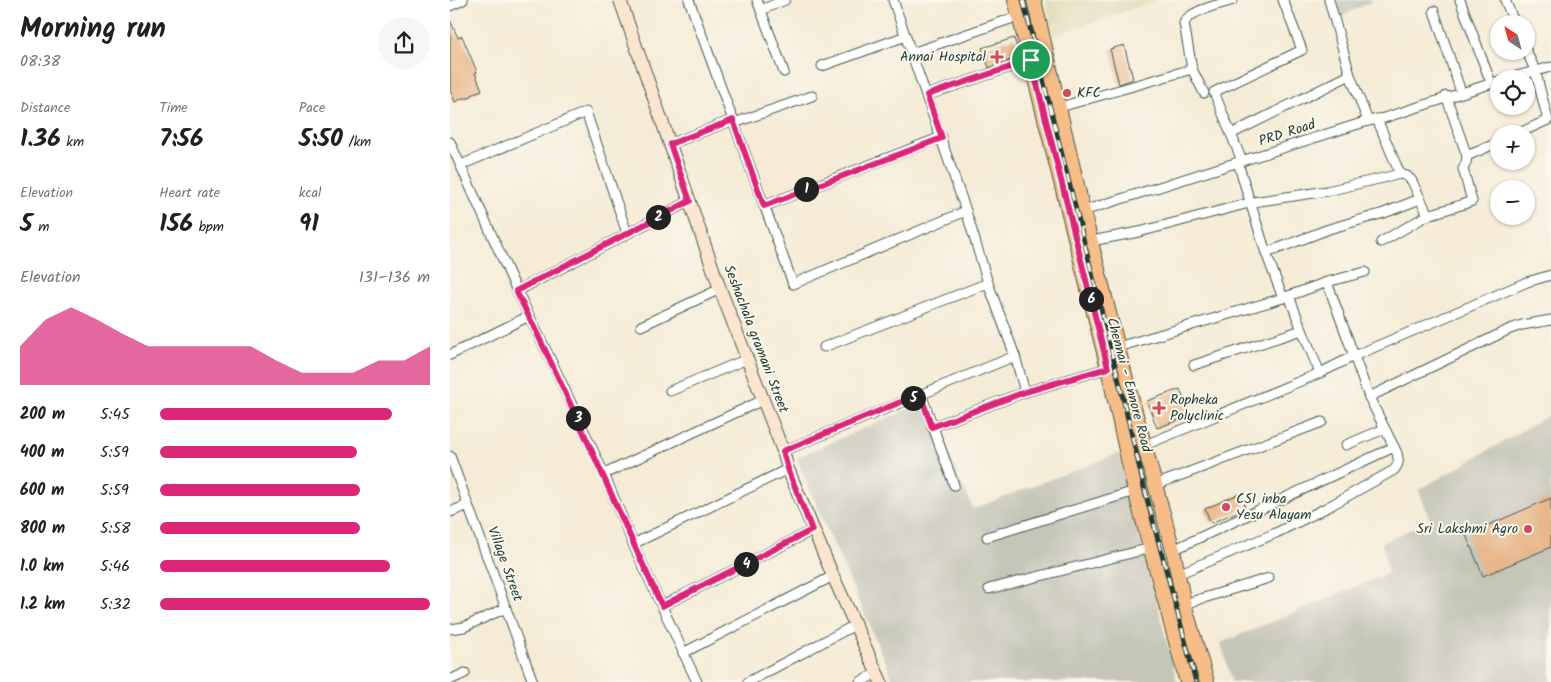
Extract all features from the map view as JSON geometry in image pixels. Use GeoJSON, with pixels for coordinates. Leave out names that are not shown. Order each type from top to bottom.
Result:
{"type":"FeatureCollection","features":[{"type":"Feature","properties":{"kind":"main road","name":"Chennai - Ennore Road"},"geometry":{"type":"LineString","coordinates":[[1015,0],[1108,368],[1135,491],[1187,682]]}},
{"type":"Feature","properties":{"kind":"main road","name":"Chennai - Ennore Road"},"geometry":{"type":"LineString","coordinates":[[1034,0],[1083,211],[1173,550],[1184,604],[1207,682]]}},
{"type":"Feature","properties":{"kind":"street"},"geometry":{"type":"LineString","coordinates":[[450,6],[463,0]]}},
{"type":"Feature","properties":{"kind":"street","name":"Seshachala gramani Street"},"geometry":{"type":"LineString","coordinates":[[620,0],[720,289],[783,451],[788,469],[812,530],[879,677]]}},
{"type":"Feature","properties":{"kind":"street"},"geometry":{"type":"LineString","coordinates":[[689,0],[792,284],[966,211]]}},
{"type":"Feature","properties":{"kind":"street"},"geometry":{"type":"LineString","coordinates":[[757,0],[784,72]]}},
{"type":"Feature","properties":{"kind":"street"},"geometry":{"type":"LineString","coordinates":[[761,10],[785,0]]}},
{"type":"Feature","properties":{"kind":"street"},"geometry":{"type":"LineString","coordinates":[[893,0],[942,138],[988,283],[1015,356],[1025,392]]}},
{"type":"Feature","properties":{"kind":"street"},"geometry":{"type":"LineString","coordinates":[[1204,93],[1192,69],[1184,23],[1192,14],[1233,0]]}},
{"type":"Feature","properties":{"kind":"street"},"geometry":{"type":"LineString","coordinates":[[1283,0],[1302,50],[1214,92],[1231,134],[1266,253],[1320,373]]}},
{"type":"Feature","properties":{"kind":"street"},"geometry":{"type":"LineString","coordinates":[[1329,0],[1350,74],[1400,174]]}},
{"type":"Feature","properties":{"kind":"street"},"geometry":{"type":"LineString","coordinates":[[1460,0],[1490,70]]}},
{"type":"Feature","properties":{"kind":"street"},"geometry":{"type":"LineString","coordinates":[[1505,0],[1511,15]]}},
{"type":"Feature","properties":{"kind":"street"},"geometry":{"type":"LineString","coordinates":[[1434,11],[1462,92]]}},
{"type":"Feature","properties":{"kind":"street"},"geometry":{"type":"LineString","coordinates":[[912,53],[1019,16]]}},
{"type":"Feature","properties":{"kind":"street"},"geometry":{"type":"LineString","coordinates":[[822,66],[906,36]]}},
{"type":"Feature","properties":{"kind":"street"},"geometry":{"type":"LineString","coordinates":[[927,95],[1031,60]]}},
{"type":"Feature","properties":{"kind":"street"},"geometry":{"type":"LineString","coordinates":[[1530,60],[1535,70],[1548,120],[1535,126]]}},
{"type":"Feature","properties":{"kind":"street"},"geometry":{"type":"LineString","coordinates":[[1535,70],[1551,66]]}},
{"type":"Feature","properties":{"kind":"street"},"geometry":{"type":"LineString","coordinates":[[1060,107],[1192,69]]}},
{"type":"Feature","properties":{"kind":"street"},"geometry":{"type":"LineString","coordinates":[[1231,134],[1350,74]]}},
{"type":"Feature","properties":{"kind":"street","name":"PRD Road"},"geometry":{"type":"LineString","coordinates":[[1083,211],[1490,84]]}},
{"type":"Feature","properties":{"kind":"street"},"geometry":{"type":"LineString","coordinates":[[670,144],[733,121],[812,96]]}},
{"type":"Feature","properties":{"kind":"street"},"geometry":{"type":"LineString","coordinates":[[1381,242],[1428,215],[1472,201],[1463,169],[1467,156],[1446,96]]}},
{"type":"Feature","properties":{"kind":"street"},"geometry":{"type":"LineString","coordinates":[[461,165],[586,112],[626,233]]}},
{"type":"Feature","properties":{"kind":"street"},"geometry":{"type":"LineString","coordinates":[[764,206],[942,138]]}},
{"type":"Feature","properties":{"kind":"street"},"geometry":{"type":"LineString","coordinates":[[450,142],[516,291],[604,474],[633,544],[697,682]]}},
{"type":"Feature","properties":{"kind":"street"},"geometry":{"type":"LineString","coordinates":[[1467,156],[1490,146]]}},
{"type":"Feature","properties":{"kind":"street"},"geometry":{"type":"LineString","coordinates":[[1091,241],[1139,232],[1250,202],[1327,191],[1400,174],[1407,176],[1412,181],[1428,215]]}},
{"type":"Feature","properties":{"kind":"street"},"geometry":{"type":"LineString","coordinates":[[1266,253],[1329,229],[1384,213],[1420,198]]}},
{"type":"Feature","properties":{"kind":"street"},"geometry":{"type":"LineString","coordinates":[[516,291],[690,201]]}},
{"type":"Feature","properties":{"kind":"street"},"geometry":{"type":"LineString","coordinates":[[1118,347],[1365,272]]}},
{"type":"Feature","properties":{"kind":"street"},"geometry":{"type":"LineString","coordinates":[[1145,445],[1320,373],[1354,356],[1527,282],[1551,275]]}},
{"type":"Feature","properties":{"kind":"street"},"geometry":{"type":"LineString","coordinates":[[1178,574],[1276,534],[1394,470],[1399,462],[1397,453],[1369,397],[1328,282]]}},
{"type":"Feature","properties":{"kind":"street"},"geometry":{"type":"LineString","coordinates":[[824,347],[988,283]]}},
{"type":"Feature","properties":{"kind":"street"},"geometry":{"type":"LineString","coordinates":[[641,326],[720,289]]}},
{"type":"Feature","properties":{"kind":"street"},"geometry":{"type":"LineString","coordinates":[[450,355],[529,316]]}},
{"type":"Feature","properties":{"kind":"street"},"geometry":{"type":"LineString","coordinates":[[1369,397],[1510,328],[1551,320]]}},
{"type":"Feature","properties":{"kind":"street"},"geometry":{"type":"LineString","coordinates":[[1194,365],[1302,330]]}},
{"type":"Feature","properties":{"kind":"street"},"geometry":{"type":"LineString","coordinates":[[783,451],[1015,356]]}},
{"type":"Feature","properties":{"kind":"street"},"geometry":{"type":"LineString","coordinates":[[670,391],[747,359]]}},
{"type":"Feature","properties":{"kind":"street"},"geometry":{"type":"LineString","coordinates":[[932,427],[1025,392],[1108,368]]}},
{"type":"Feature","properties":{"kind":"street"},"geometry":{"type":"LineString","coordinates":[[920,394],[954,485]]}},
{"type":"Feature","properties":{"kind":"street"},"geometry":{"type":"LineString","coordinates":[[604,474],[763,400]]}},
{"type":"Feature","properties":{"kind":"street"},"geometry":{"type":"LineString","coordinates":[[1155,485],[1322,422]]}},
{"type":"Feature","properties":{"kind":"street"},"geometry":{"type":"LineString","coordinates":[[1346,445],[1384,429]]}},
{"type":"Feature","properties":{"kind":"street"},"geometry":{"type":"LineString","coordinates":[[1173,550],[1394,447]]}},
{"type":"Feature","properties":{"kind":"street","name":"Village Street"},"geometry":{"type":"LineString","coordinates":[[450,456],[533,682]]}},
{"type":"Feature","properties":{"kind":"street"},"geometry":{"type":"LineString","coordinates":[[633,544],[788,469]]}},
{"type":"Feature","properties":{"kind":"street"},"geometry":{"type":"LineString","coordinates":[[987,538],[1135,491]]}},
{"type":"Feature","properties":{"kind":"street"},"geometry":{"type":"LineString","coordinates":[[450,512],[468,505]]}},
{"type":"Feature","properties":{"kind":"street"},"geometry":{"type":"LineString","coordinates":[[662,606],[812,530]]}},
{"type":"Feature","properties":{"kind":"street"},"geometry":{"type":"LineString","coordinates":[[989,589],[1151,548]]}},
{"type":"Feature","properties":{"kind":"street"},"geometry":{"type":"LineString","coordinates":[[683,653],[833,576]]}},
{"type":"Feature","properties":{"kind":"street"},"geometry":{"type":"LineString","coordinates":[[1184,604],[1269,578]]}},
{"type":"Feature","properties":{"kind":"street"},"geometry":{"type":"LineString","coordinates":[[450,630],[464,627],[506,608]]}},
{"type":"Feature","properties":{"kind":"street"},"geometry":{"type":"LineString","coordinates":[[748,682],[855,625]]}},
{"type":"Feature","properties":{"kind":"street"},"geometry":{"type":"LineString","coordinates":[[450,680],[465,673]]}},
{"type":"Feature","properties":{"kind":"street"},"geometry":{"type":"LineString","coordinates":[[860,682],[879,677]]}},
{"type":"Feature","properties":{"kind":"shaded area"},"geometry":{"type":"Polygon","coordinates":[[[1046,0],[1158,0],[1053,36],[1046,0]]]}},
{"type":"Feature","properties":{"kind":"shaded area"},"geometry":{"type":"Polygon","coordinates":[[[1337,0],[1374,0],[1341,17],[1337,0]]]}},
{"type":"Feature","properties":{"kind":"shaded area"},"geometry":{"type":"Polygon","coordinates":[[[927,401],[973,509],[1119,453],[1177,682],[894,682],[796,458],[927,401]]]}},
{"type":"Feature","properties":{"kind":"shaded area"},"geometry":{"type":"Polygon","coordinates":[[[1551,414],[1551,682],[1232,682],[1221,643],[1388,573],[1382,543],[1430,520],[1419,490],[1551,414]]]}},
{"type":"Feature","properties":{"kind":"building"},"geometry":{"type":"Polygon","coordinates":[[[450,20],[458,38],[462,36],[477,72],[475,73],[482,90],[474,93],[469,98],[463,98],[455,102],[450,90],[450,20]]]}},
{"type":"Feature","properties":{"kind":"building"},"geometry":{"type":"Polygon","coordinates":[[[1014,38],[1020,57],[989,68],[982,48],[1014,38]]]}},
{"type":"Feature","properties":{"kind":"building"},"geometry":{"type":"Polygon","coordinates":[[[1124,45],[1133,79],[1119,84],[1110,49],[1124,45]]]}},
{"type":"Feature","properties":{"kind":"building"},"geometry":{"type":"Polygon","coordinates":[[[1180,389],[1190,416],[1157,428],[1147,401],[1180,389]]]}},
{"type":"Feature","properties":{"kind":"building","name":"CSI inba Yesu Alayam"},"geometry":{"type":"Polygon","coordinates":[[[1239,494],[1245,501],[1244,509],[1211,523],[1205,509],[1239,494]]]}},
{"type":"Feature","properties":{"kind":"building"},"geometry":{"type":"Polygon","coordinates":[[[1551,498],[1551,547],[1483,576],[1466,535],[1551,498]]]}},
{"type":"Feature","properties":{"kind":"railway"},"geometry":{"type":"LineString","coordinates":[[1023,0],[1145,490],[1196,682]]}},
{"type":"Feature","properties":{"kind":"place","name":"Annai Hospital"},"geometry":{"type":"Point","coordinates":[997,57]}},
{"type":"Feature","properties":{"kind":"place","name":"KFC"},"geometry":{"type":"Point","coordinates":[1067,93]}},
{"type":"Feature","properties":{"kind":"place","name":"Ropheka Polyclinic"},"geometry":{"type":"Point","coordinates":[1159,408]}},
{"type":"Feature","properties":{"kind":"place","name":"CSI inba Yesu Alayam"},"geometry":{"type":"Point","coordinates":[1226,507]}},
{"type":"Feature","properties":{"kind":"place","name":"Sri Lakshmi Agro"},"geometry":{"type":"Point","coordinates":[1528,529]}},
{"type":"Feature","properties":{"kind":"route"},"geometry":{"type":"LineString","coordinates":[[1031,60],[1108,368],[1025,392],[932,427],[920,394],[783,451],[788,469],[812,530],[662,606],[633,544],[604,474],[516,291],[690,201],[670,144],[733,120],[764,206],[942,138],[927,95],[1031,60]]}}]}
